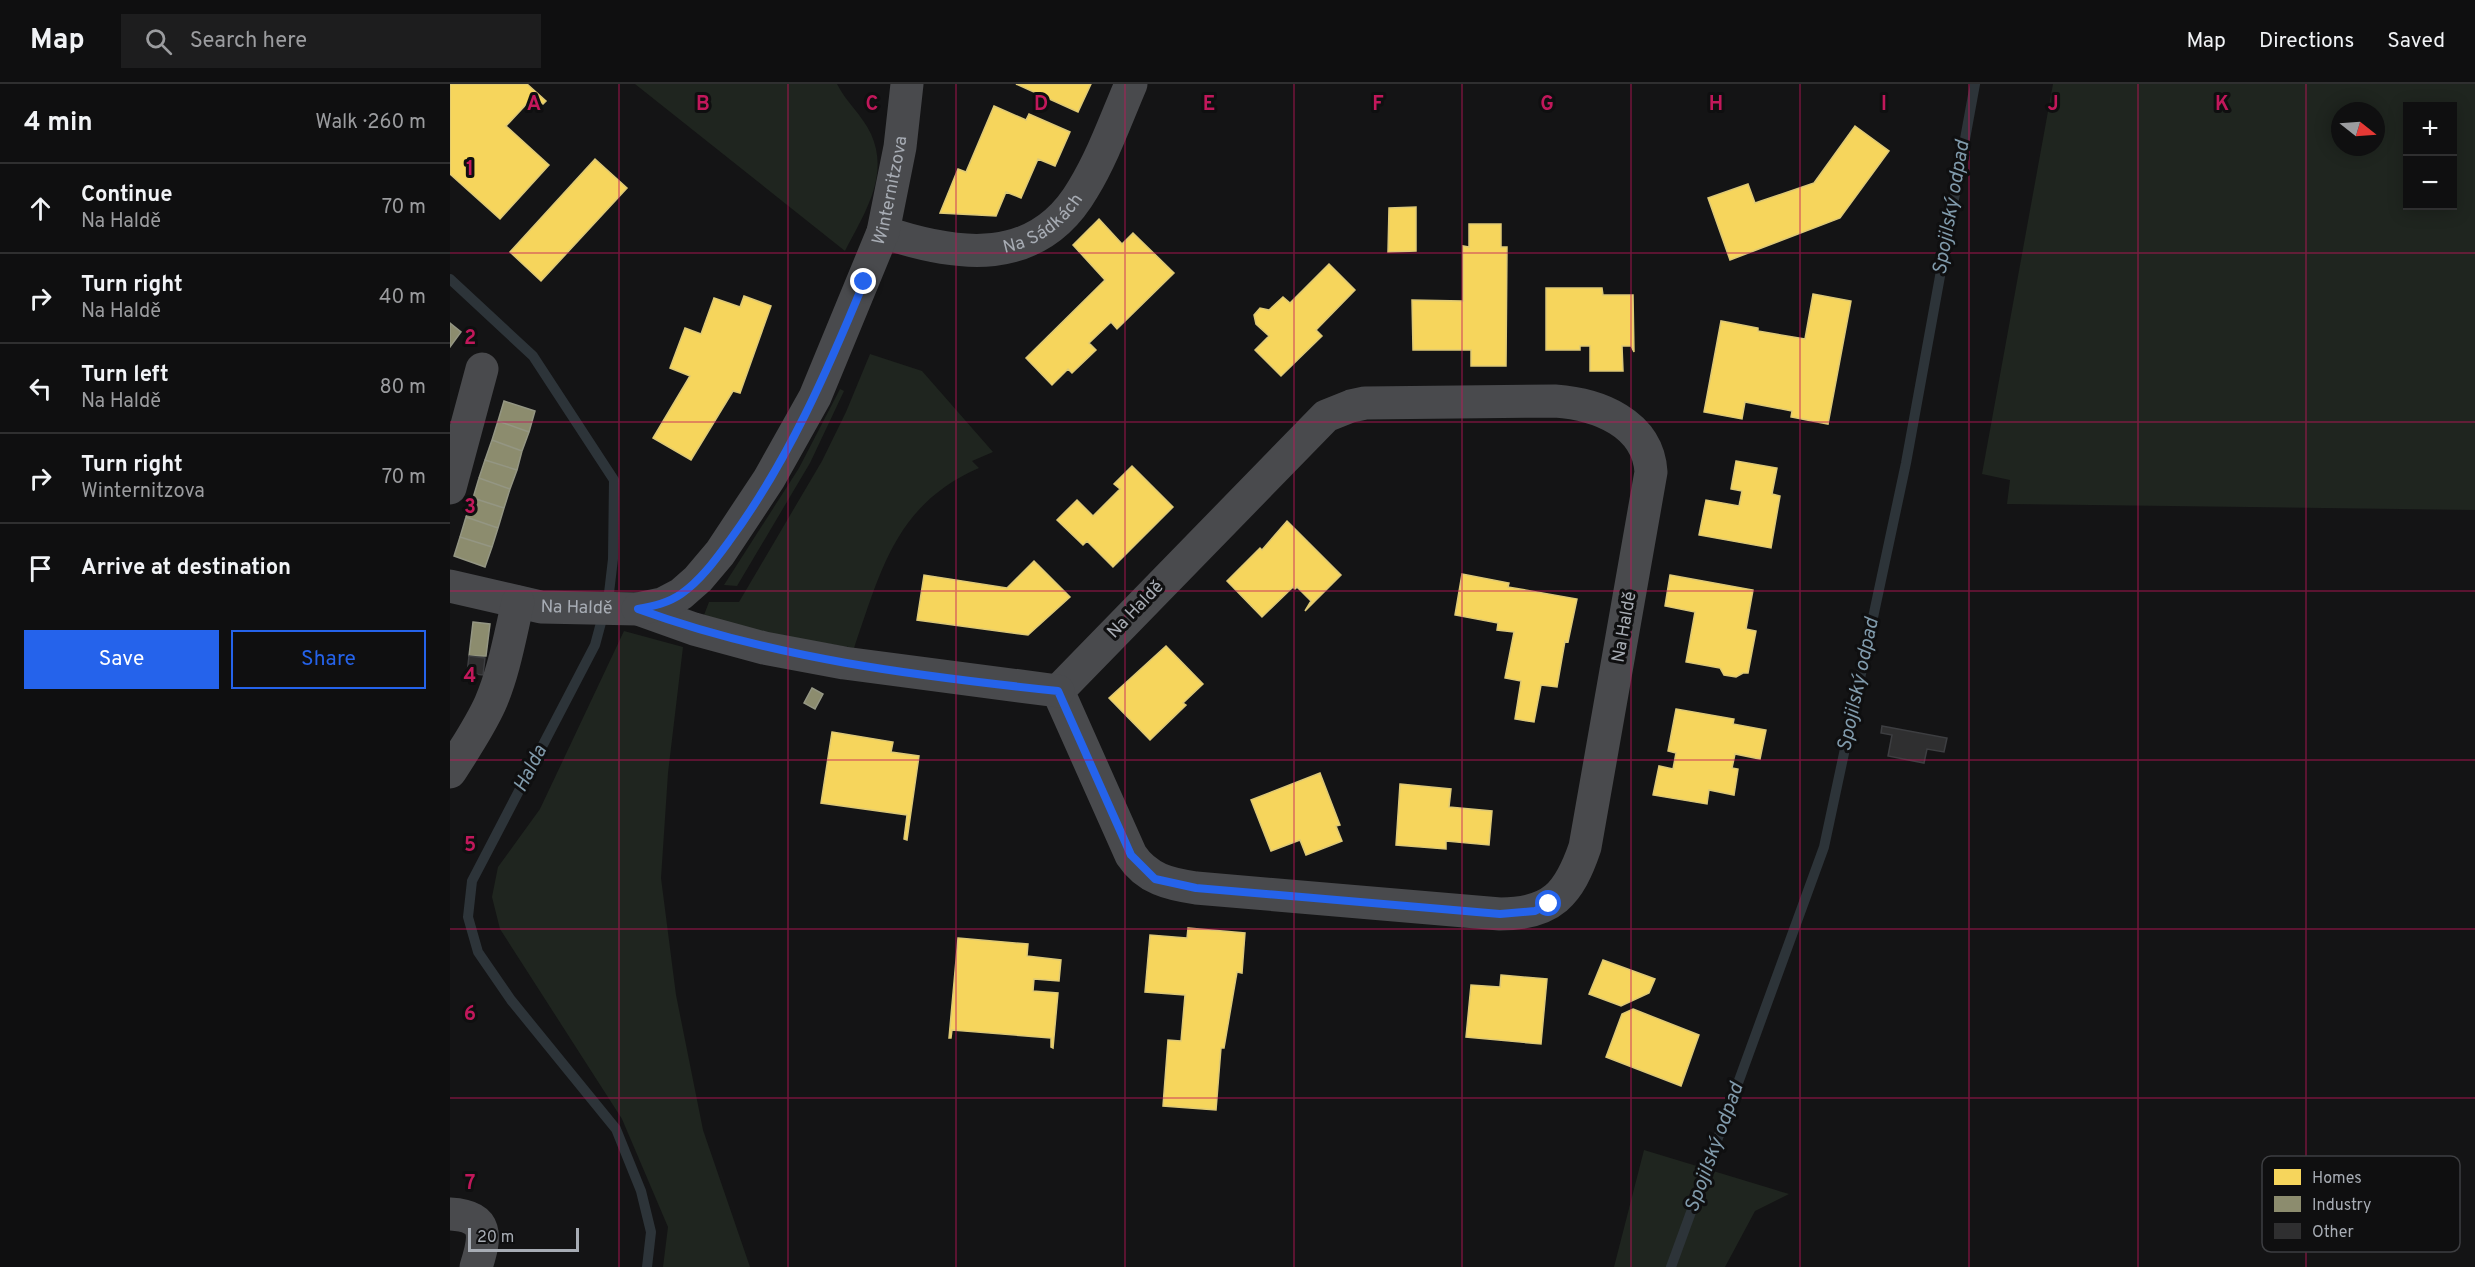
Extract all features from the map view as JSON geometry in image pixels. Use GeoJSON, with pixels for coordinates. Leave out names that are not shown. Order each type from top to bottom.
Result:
{"type":"FeatureCollection","features":[{"type":"Feature","properties":{"kind":"street","name":"Winternitzova"},"geometry":{"type":"LineString","coordinates":[[638,609],[662,604],[681,594],[706,570],[745,519],[815,397],[883,232],[900,147],[907,84]]}},
{"type":"Feature","properties":{"kind":"street","name":"Na Sádkách"},"geometry":{"type":"LineString","coordinates":[[883,232],[918,244],[964,251],[1008,248],[1031,240],[1052,226],[1083,190],[1131,84]]}},
{"type":"Feature","properties":{"kind":"street"},"geometry":{"type":"LineString","coordinates":[[450,488],[482,369]]}},
{"type":"Feature","properties":{"kind":"street","name":"Na Haldě"},"geometry":{"type":"LineString","coordinates":[[1365,403],[1572,403],[1589,406],[1623,424],[1642,439],[1648,449],[1651,472],[1649,489],[1585,847],[1577,871],[1561,896],[1535,911],[1500,914],[1219,890],[1183,886],[1155,879],[1131,855],[1058,691],[1316,424],[1339,410],[1365,403]]}},
{"type":"Feature","properties":{"kind":"street","name":"Na Haldě"},"geometry":{"type":"LineString","coordinates":[[450,586],[518,602],[562,609],[638,609],[694,629],[764,648],[844,663],[1058,691]]}},
{"type":"Feature","properties":{"kind":"street"},"geometry":{"type":"LineString","coordinates":[[450,772],[475,733],[490,703],[501,674],[518,602]]}},
{"type":"Feature","properties":{"kind":"street"},"geometry":{"type":"LineString","coordinates":[[450,1214],[470,1216],[478,1222],[482,1229],[476,1267]]}},
{"type":"Feature","properties":{"kind":"shaded area"},"geometry":{"type":"Polygon","coordinates":[[[635,84],[837,84],[871,134],[878,165],[867,209],[845,251],[635,84]]]}},
{"type":"Feature","properties":{"kind":"shaded area"},"geometry":{"type":"Polygon","coordinates":[[[2053,84],[2475,84],[2475,510],[2007,504],[2010,480],[1982,474],[2053,84]]]}},
{"type":"Feature","properties":{"kind":"shaded area"},"geometry":{"type":"Polygon","coordinates":[[[870,354],[922,371],[993,452],[972,461],[979,468],[951,483],[928,500],[910,520],[884,566],[854,648],[758,632],[704,615],[709,602],[739,602],[822,461],[846,412],[870,354]]]}},
{"type":"Feature","properties":{"kind":"shaded area"},"geometry":{"type":"Polygon","coordinates":[[[840,389],[844,391],[810,463],[737,586],[724,585],[799,468],[840,389]]]}},
{"type":"Feature","properties":{"kind":"shaded area"},"geometry":{"type":"Polygon","coordinates":[[[624,631],[683,647],[668,773],[661,878],[676,995],[703,1130],[750,1267],[663,1267],[668,1227],[622,1119],[500,929],[492,897],[498,867],[540,809],[624,631]]]}},
{"type":"Feature","properties":{"kind":"shaded area"},"geometry":{"type":"Polygon","coordinates":[[[1644,1150],[1789,1194],[1755,1211],[1725,1267],[1614,1267],[1644,1150]]]}},
{"type":"Feature","properties":{"kind":"building: Homes"},"geometry":{"type":"Polygon","coordinates":[[[450,84],[527,84],[546,101],[543,104],[534,96],[506,126],[549,165],[500,219],[450,174],[450,84]]]}},
{"type":"Feature","properties":{"kind":"building: Homes"},"geometry":{"type":"Polygon","coordinates":[[[1016,84],[1091,84],[1078,112],[1016,84]]]}},
{"type":"Feature","properties":{"kind":"building: Homes"},"geometry":{"type":"Polygon","coordinates":[[[994,106],[1026,120],[1029,114],[1070,132],[1055,166],[1038,159],[1021,198],[1006,192],[996,216],[940,213],[958,169],[966,172],[994,106]]]}},
{"type":"Feature","properties":{"kind":"building: Homes"},"geometry":{"type":"Polygon","coordinates":[[[1855,126],[1889,151],[1840,218],[1730,260],[1708,198],[1748,184],[1755,203],[1814,183],[1855,126]]]}},
{"type":"Feature","properties":{"kind":"building: Homes"},"geometry":{"type":"Polygon","coordinates":[[[595,159],[627,188],[541,281],[510,252],[595,159]]]}},
{"type":"Feature","properties":{"kind":"building: Homes"},"geometry":{"type":"Polygon","coordinates":[[[1416,207],[1416,251],[1388,252],[1389,208],[1416,207]]]}},
{"type":"Feature","properties":{"kind":"building: Homes"},"geometry":{"type":"Polygon","coordinates":[[[1099,219],[1122,244],[1133,233],[1174,273],[1117,329],[1111,322],[1089,343],[1096,350],[1072,373],[1068,369],[1052,385],[1026,358],[1105,280],[1073,245],[1099,219]]]}},
{"type":"Feature","properties":{"kind":"building: Homes"},"geometry":{"type":"Polygon","coordinates":[[[1469,224],[1501,224],[1501,247],[1507,247],[1506,366],[1471,366],[1471,350],[1413,350],[1412,300],[1463,301],[1463,246],[1469,247],[1469,224]]]}},
{"type":"Feature","properties":{"kind":"building: Homes"},"geometry":{"type":"Polygon","coordinates":[[[1329,264],[1355,290],[1316,330],[1322,336],[1281,376],[1255,350],[1269,336],[1256,324],[1254,315],[1260,308],[1269,310],[1283,297],[1290,303],[1329,264]]]}},
{"type":"Feature","properties":{"kind":"building: Homes"},"geometry":{"type":"Polygon","coordinates":[[[1546,288],[1602,288],[1603,295],[1633,295],[1634,352],[1631,346],[1622,346],[1623,371],[1590,371],[1590,346],[1580,346],[1580,350],[1546,350],[1546,288]]]}},
{"type":"Feature","properties":{"kind":"building: Homes"},"geometry":{"type":"Polygon","coordinates":[[[1813,294],[1851,301],[1828,424],[1791,417],[1792,411],[1745,402],[1742,419],[1704,412],[1721,321],[1758,328],[1758,331],[1805,339],[1813,294]]]}},
{"type":"Feature","properties":{"kind":"building: Homes"},"geometry":{"type":"Polygon","coordinates":[[[744,296],[771,306],[740,393],[733,391],[691,460],[653,438],[690,376],[670,368],[685,328],[701,334],[714,298],[740,307],[744,296]]]}},
{"type":"Feature","properties":{"kind":"building: Homes"},"geometry":{"type":"Polygon","coordinates":[[[1736,461],[1777,468],[1772,494],[1780,496],[1771,548],[1699,535],[1706,500],[1739,506],[1742,491],[1731,489],[1736,461]]]}},
{"type":"Feature","properties":{"kind":"building: Homes"},"geometry":{"type":"Polygon","coordinates":[[[1132,466],[1173,507],[1113,567],[1087,541],[1083,545],[1057,520],[1077,500],[1093,516],[1120,489],[1114,484],[1132,466]]]}},
{"type":"Feature","properties":{"kind":"building: Homes"},"geometry":{"type":"Polygon","coordinates":[[[1287,521],[1341,575],[1305,611],[1311,601],[1297,587],[1295,589],[1293,587],[1262,617],[1227,581],[1260,548],[1262,550],[1287,521]]]}},
{"type":"Feature","properties":{"kind":"building: Homes"},"geometry":{"type":"Polygon","coordinates":[[[1034,561],[1070,597],[1028,635],[917,620],[924,575],[1007,588],[1034,561]]]}},
{"type":"Feature","properties":{"kind":"building: Homes"},"geometry":{"type":"Polygon","coordinates":[[[1462,574],[1509,583],[1508,587],[1577,599],[1568,642],[1565,641],[1557,687],[1541,685],[1534,722],[1515,719],[1521,681],[1505,678],[1514,632],[1497,630],[1498,623],[1455,615],[1462,574]]]}},
{"type":"Feature","properties":{"kind":"building: Homes"},"geometry":{"type":"Polygon","coordinates":[[[1670,575],[1753,590],[1746,629],[1756,631],[1748,673],[1736,677],[1724,675],[1720,668],[1686,662],[1695,612],[1665,606],[1670,575]]]}},
{"type":"Feature","properties":{"kind":"building: Homes"},"geometry":{"type":"Polygon","coordinates":[[[1166,646],[1203,684],[1183,703],[1186,705],[1150,740],[1109,698],[1166,646]]]}},
{"type":"Feature","properties":{"kind":"building: Homes"},"geometry":{"type":"Polygon","coordinates":[[[1676,709],[1734,719],[1733,724],[1766,730],[1760,759],[1735,754],[1732,768],[1738,769],[1734,795],[1709,790],[1707,804],[1653,795],[1659,766],[1673,769],[1676,753],[1668,751],[1676,709]]]}},
{"type":"Feature","properties":{"kind":"building: Homes"},"geometry":{"type":"Polygon","coordinates":[[[832,732],[893,742],[891,752],[919,756],[907,840],[904,839],[907,815],[821,803],[832,732]]]}},
{"type":"Feature","properties":{"kind":"building: Homes"},"geometry":{"type":"Polygon","coordinates":[[[1320,773],[1340,825],[1336,826],[1342,841],[1306,855],[1300,840],[1271,851],[1251,800],[1320,773]]]}},
{"type":"Feature","properties":{"kind":"building: Homes"},"geometry":{"type":"Polygon","coordinates":[[[1400,784],[1451,789],[1449,807],[1492,811],[1489,845],[1446,841],[1446,849],[1396,845],[1400,784]]]}},
{"type":"Feature","properties":{"kind":"building: Homes"},"geometry":{"type":"Polygon","coordinates":[[[1188,928],[1245,933],[1242,973],[1237,972],[1224,1048],[1221,1048],[1216,1110],[1163,1106],[1168,1040],[1181,1041],[1185,995],[1145,992],[1150,935],[1187,938],[1188,928]]]}},
{"type":"Feature","properties":{"kind":"building: Homes"},"geometry":{"type":"Polygon","coordinates":[[[958,938],[1028,944],[1027,956],[1061,960],[1059,981],[1034,979],[1033,991],[1058,993],[1053,1048],[1051,1038],[952,1030],[951,1038],[949,1038],[958,938]]]}},
{"type":"Feature","properties":{"kind":"building: Homes"},"geometry":{"type":"Polygon","coordinates":[[[1603,960],[1655,979],[1649,993],[1621,1006],[1589,994],[1603,960]]]}},
{"type":"Feature","properties":{"kind":"building: Homes"},"geometry":{"type":"Polygon","coordinates":[[[1501,975],[1547,979],[1541,1044],[1466,1037],[1471,985],[1500,987],[1501,975]]]}},
{"type":"Feature","properties":{"kind":"building: Homes"},"geometry":{"type":"Polygon","coordinates":[[[1633,1009],[1699,1035],[1681,1086],[1606,1057],[1622,1014],[1633,1009]]]}},
{"type":"Feature","properties":{"kind":"building: Industry"},"geometry":{"type":"Polygon","coordinates":[[[450,323],[461,332],[450,347],[450,323]]]}},
{"type":"Feature","properties":{"kind":"building: Industry"},"geometry":{"type":"Polygon","coordinates":[[[504,401],[535,411],[529,432],[498,421],[504,401]]]}},
{"type":"Feature","properties":{"kind":"building: Industry"},"geometry":{"type":"Polygon","coordinates":[[[498,421],[529,432],[522,451],[492,440],[498,421]]]}},
{"type":"Feature","properties":{"kind":"building: Industry"},"geometry":{"type":"Polygon","coordinates":[[[492,440],[522,451],[517,470],[485,460],[492,440]]]}},
{"type":"Feature","properties":{"kind":"building: Industry"},"geometry":{"type":"Polygon","coordinates":[[[485,460],[517,470],[510,489],[479,478],[485,460]]]}},
{"type":"Feature","properties":{"kind":"building: Industry"},"geometry":{"type":"Polygon","coordinates":[[[479,478],[510,489],[504,508],[473,498],[479,478]]]}},
{"type":"Feature","properties":{"kind":"building: Industry"},"geometry":{"type":"Polygon","coordinates":[[[473,498],[504,508],[498,528],[466,517],[473,498]]]}},
{"type":"Feature","properties":{"kind":"building: Industry"},"geometry":{"type":"Polygon","coordinates":[[[466,517],[498,528],[492,547],[460,537],[466,517]]]}},
{"type":"Feature","properties":{"kind":"building: Industry"},"geometry":{"type":"Polygon","coordinates":[[[460,537],[492,547],[485,567],[454,556],[460,537]]]}},
{"type":"Feature","properties":{"kind":"building: Industry"},"geometry":{"type":"Polygon","coordinates":[[[473,622],[490,624],[486,656],[469,656],[473,622]]]}},
{"type":"Feature","properties":{"kind":"building: Industry"},"geometry":{"type":"Polygon","coordinates":[[[812,688],[823,694],[815,709],[804,703],[812,688]]]}},
{"type":"Feature","properties":{"kind":"building: Other"},"geometry":{"type":"Polygon","coordinates":[[[469,656],[485,658],[483,675],[467,673],[469,656]]]}},
{"type":"Feature","properties":{"kind":"building: Other"},"geometry":{"type":"Polygon","coordinates":[[[1882,726],[1947,738],[1944,752],[1927,749],[1924,763],[1888,756],[1892,735],[1881,733],[1882,726]]]}},
{"type":"Feature","properties":{"kind":"waterway","name":"Spojilský odpad"},"geometry":{"type":"LineString","coordinates":[[1671,1267],[1824,847],[1906,463],[1975,84]]}},
{"type":"Feature","properties":{"kind":"waterway","name":"Halda"},"geometry":{"type":"LineString","coordinates":[[450,279],[533,356],[614,480],[613,559],[609,593],[595,645],[472,881],[468,917],[478,952],[511,1000],[616,1129],[641,1191],[651,1232],[647,1267]]}},
{"type":"Feature","properties":{"kind":"route"},"geometry":{"type":"LineString","coordinates":[[864,282],[815,397],[795,436],[745,519],[698,579],[681,594],[662,604],[638,609],[694,629],[764,648],[844,663],[1058,691],[1131,855],[1145,872],[1155,879],[1196,888],[1500,914],[1535,911],[1549,904]]}}]}
